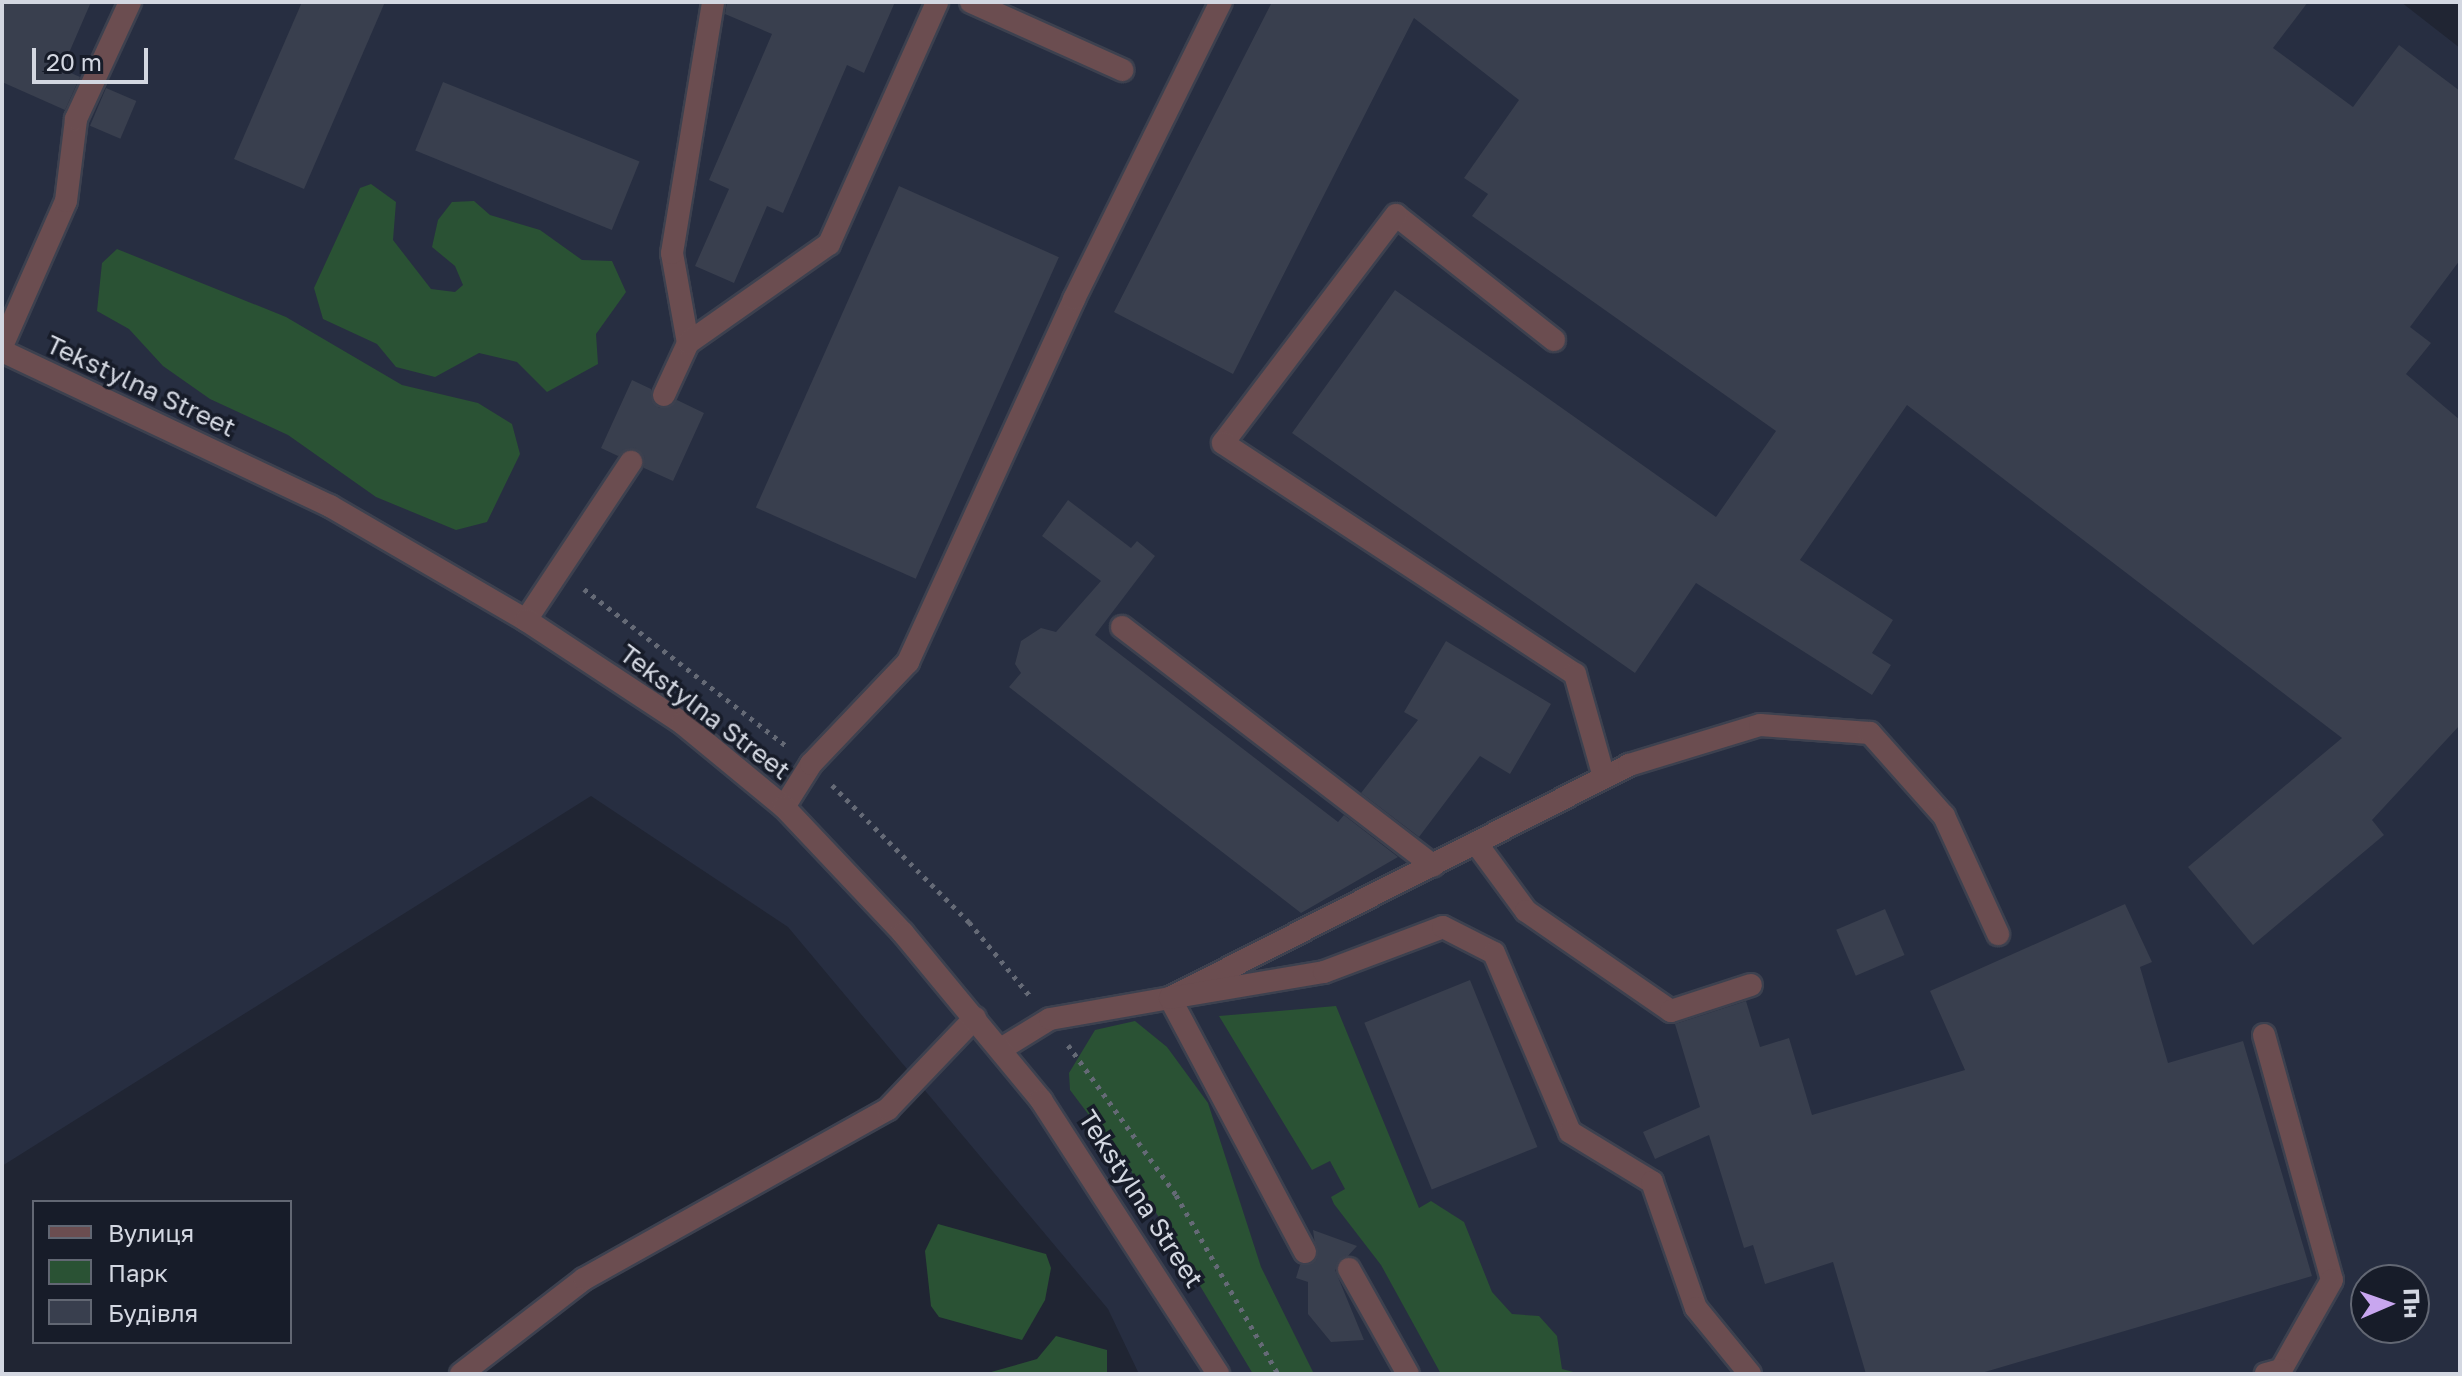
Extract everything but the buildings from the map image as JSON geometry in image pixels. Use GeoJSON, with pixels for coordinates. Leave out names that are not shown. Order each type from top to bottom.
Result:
{"type":"FeatureCollection","features":[{"type":"Feature","properties":{"kind":"street"},"geometry":{"type":"LineString","coordinates":[[2,348],[66,201],[76,119],[130,2]]}},
{"type":"Feature","properties":{"kind":"street"},"geometry":{"type":"LineString","coordinates":[[688,343],[672,253],[713,2]]}},
{"type":"Feature","properties":{"kind":"street"},"geometry":{"type":"LineString","coordinates":[[664,395],[688,343],[829,244],[937,2]]}},
{"type":"Feature","properties":{"kind":"street"},"geometry":{"type":"LineString","coordinates":[[971,2],[1122,70]]}},
{"type":"Feature","properties":{"kind":"street"},"geometry":{"type":"LineString","coordinates":[[784,807],[811,764],[908,662],[1074,299],[1221,2]]}},
{"type":"Feature","properties":{"kind":"street"},"geometry":{"type":"LineString","coordinates":[[1554,340],[1396,215],[1223,443],[1575,674],[1604,777]]}},
{"type":"Feature","properties":{"kind":"street","name":"Tekstylna Street"},"geometry":{"type":"LineString","coordinates":[[2,348],[330,506],[526,620],[682,723],[784,807],[1001,1049],[1148,1257],[1218,1374]]}},
{"type":"Feature","properties":{"kind":"street"},"geometry":{"type":"LineString","coordinates":[[526,620],[631,462]]}},
{"type":"Feature","properties":{"kind":"street"},"geometry":{"type":"LineString","coordinates":[[1122,627],[1433,866]]}},
{"type":"Feature","properties":{"kind":"street"},"geometry":{"type":"LineString","coordinates":[[1170,998],[1604,777],[1760,725],[1870,733],[1944,816],[1998,934]]}},
{"type":"Feature","properties":{"kind":"street"},"geometry":{"type":"LineString","coordinates":[[1476,843],[1526,911],[1671,1011],[1751,985]]}},
{"type":"Feature","properties":{"kind":"street"},"geometry":{"type":"LineString","coordinates":[[1001,1049],[1050,1019],[1324,972],[1443,927],[1494,953],[1570,1132],[1652,1182],[1696,1308],[1750,1374]]}},
{"type":"Feature","properties":{"kind":"street"},"geometry":{"type":"LineString","coordinates":[[1170,998],[1305,1252]]}},
{"type":"Feature","properties":{"kind":"street"},"geometry":{"type":"LineString","coordinates":[[461,1374],[584,1279],[888,1109],[975,1018]]}},
{"type":"Feature","properties":{"kind":"street"},"geometry":{"type":"LineString","coordinates":[[2264,1035],[2332,1280],[2281,1370],[2266,1374]]}},
{"type":"Feature","properties":{"kind":"street"},"geometry":{"type":"LineString","coordinates":[[1349,1269],[1408,1374]]}},
{"type":"Feature","properties":{"kind":"path"},"geometry":{"type":"LineString","coordinates":[[1050,1019],[1176,1195],[1278,1374]]}},
{"type":"Feature","properties":{"kind":"shaded area"},"geometry":{"type":"Polygon","coordinates":[[[2,2],[2401,2],[2460,48],[2460,1374],[1139,1374],[1108,1309],[788,927],[591,796],[2,1166],[2,2]]]}},
{"type":"Feature","properties":{"kind":"green space"},"geometry":{"type":"Polygon","coordinates":[[[371,184],[396,202],[393,240],[431,289],[455,292],[463,285],[455,266],[432,247],[438,220],[452,202],[474,201],[490,215],[540,230],[582,260],[612,261],[626,292],[596,334],[598,364],[547,392],[517,362],[479,353],[435,377],[396,367],[377,344],[323,319],[314,288],[360,188],[371,184]]]}},
{"type":"Feature","properties":{"kind":"green space"},"geometry":{"type":"Polygon","coordinates":[[[117,249],[286,317],[402,385],[478,403],[512,424],[520,454],[487,522],[456,530],[376,497],[288,435],[210,399],[163,366],[129,329],[97,311],[102,263],[117,249]]]}},
{"type":"Feature","properties":{"kind":"green space"},"geometry":{"type":"Polygon","coordinates":[[[1336,1006],[1419,1208],[1431,1201],[1464,1222],[1492,1292],[1512,1314],[1539,1316],[1557,1336],[1562,1369],[1581,1374],[1441,1374],[1381,1265],[1334,1204],[1331,1197],[1345,1189],[1330,1161],[1312,1170],[1219,1016],[1336,1006]]]}},
{"type":"Feature","properties":{"kind":"green space"},"geometry":{"type":"Polygon","coordinates":[[[1135,1021],[1167,1047],[1208,1103],[1261,1267],[1314,1374],[1253,1374],[1131,1171],[1070,1090],[1069,1073],[1095,1030],[1135,1021]]]}},
{"type":"Feature","properties":{"kind":"green space"},"geometry":{"type":"Polygon","coordinates":[[[938,1224],[1046,1254],[1051,1268],[1045,1300],[1022,1340],[939,1317],[931,1306],[925,1251],[938,1224]]]}},
{"type":"Feature","properties":{"kind":"green space"},"geometry":{"type":"Polygon","coordinates":[[[1056,1336],[1107,1350],[1107,1374],[984,1374],[1037,1359],[1056,1336]]]}}]}
